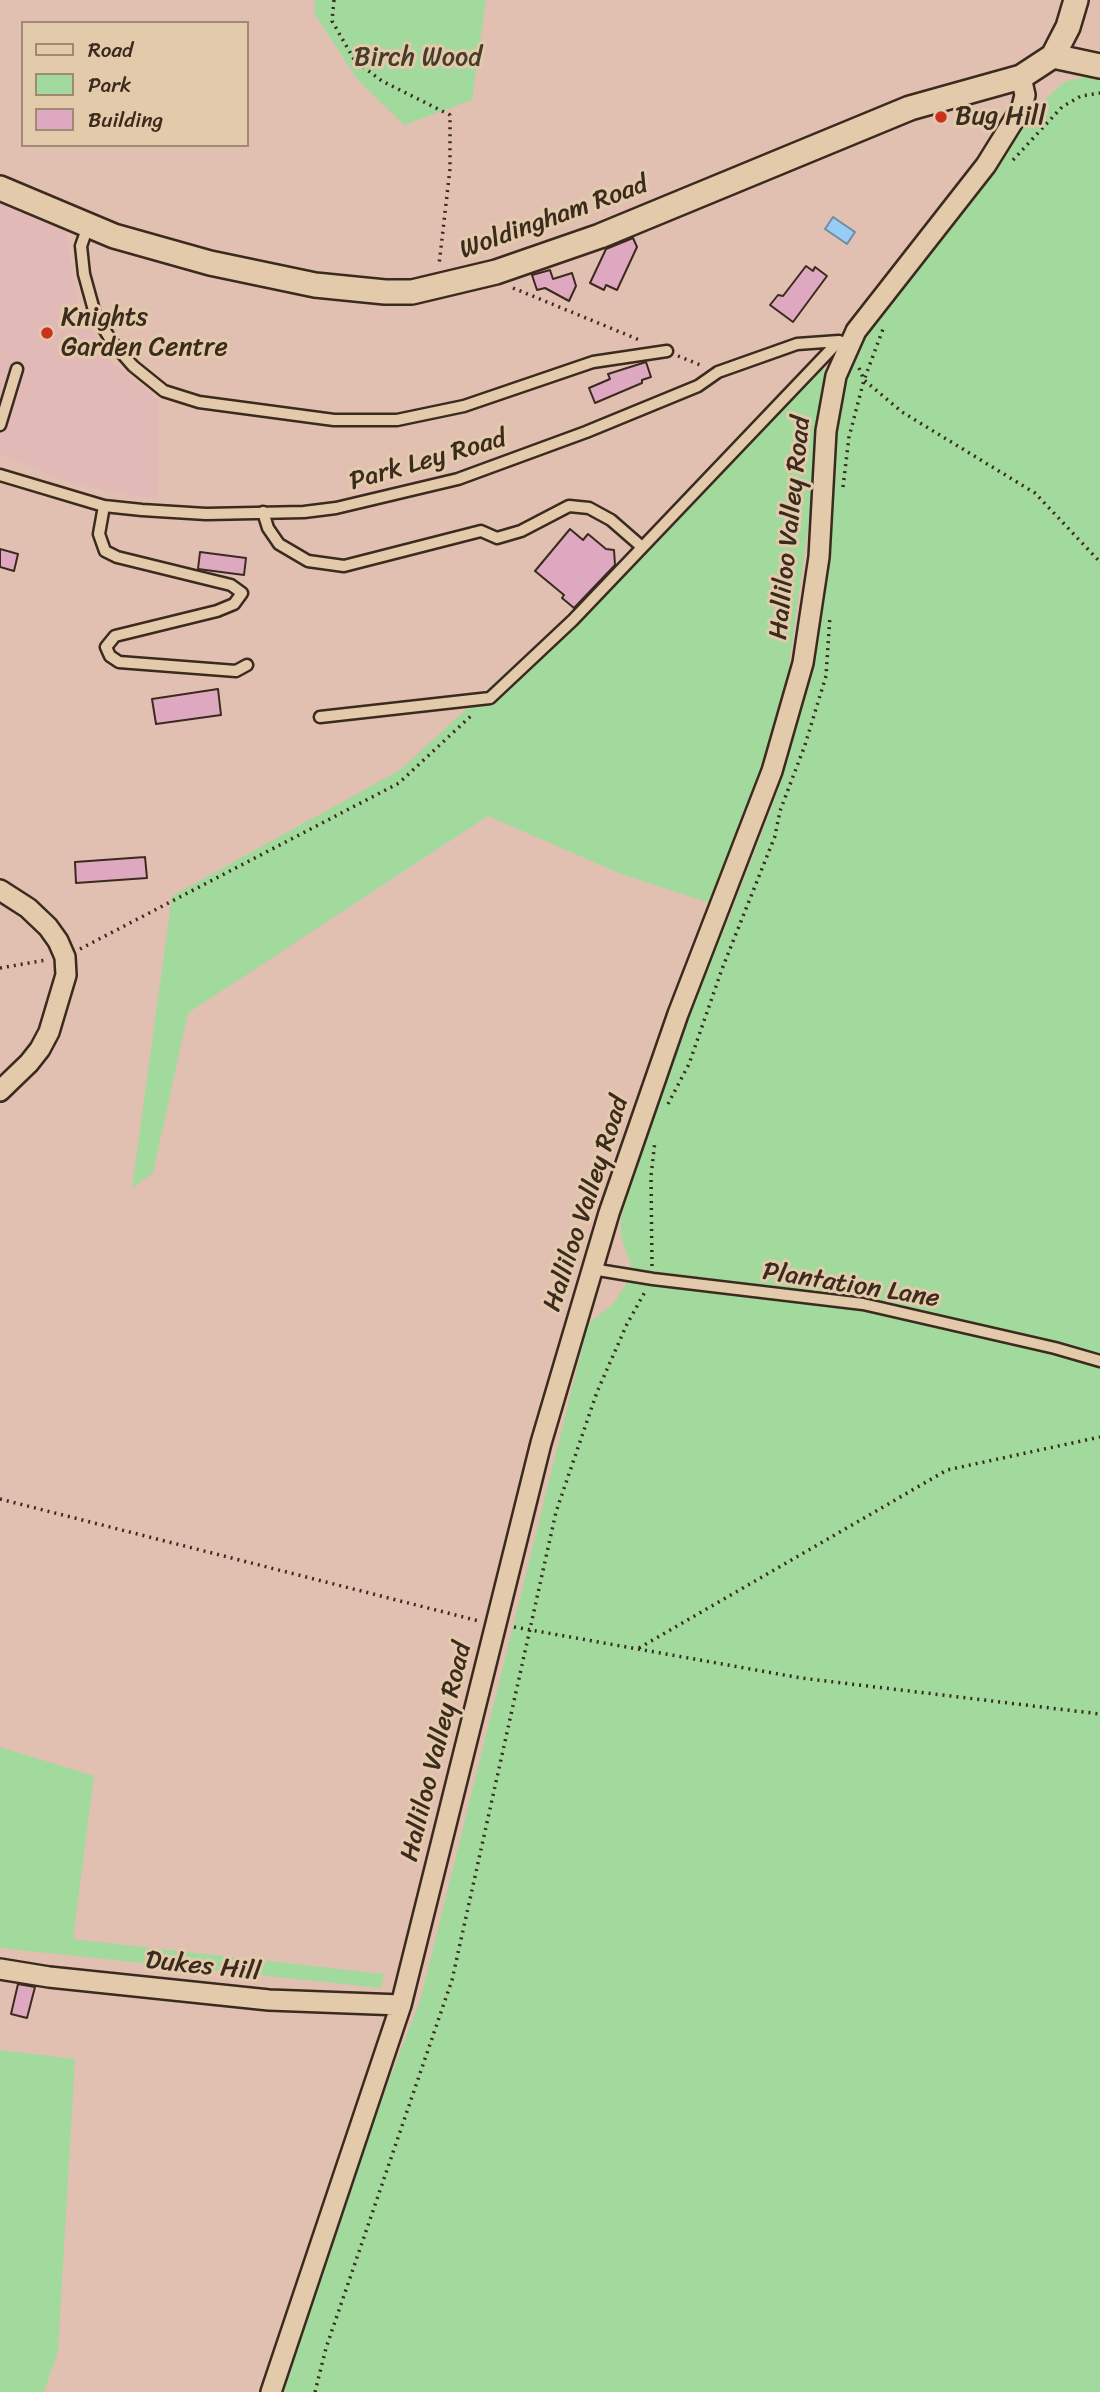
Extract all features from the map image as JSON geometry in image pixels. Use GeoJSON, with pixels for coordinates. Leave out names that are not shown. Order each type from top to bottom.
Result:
{"type":"FeatureCollection","features":[{"type":"Feature","properties":{"kind":"street"},"geometry":{"type":"LineString","coordinates":[[1076,0],[1061,43],[1053,56],[1100,66]]}},
{"type":"Feature","properties":{"kind":"street","name":"Woldingham Road"},"geometry":{"type":"LineString","coordinates":[[0,188],[114,236],[210,263],[303,282],[385,292],[412,292],[495,272],[600,236],[910,108],[1021,77],[1053,56]]}},
{"type":"Feature","properties":{"kind":"street","name":"Halliloo Valley Road"},"geometry":{"type":"LineString","coordinates":[[271,2392],[401,2005],[541,1443],[609,1213],[678,1014],[772,771],[803,663],[819,557],[826,431],[844,343],[986,164],[1022,107],[1024,87],[1021,77]]}},
{"type":"Feature","properties":{"kind":"street"},"geometry":{"type":"LineString","coordinates":[[0,890],[28,908],[48,927],[65,957],[66,975],[49,1032],[29,1063],[0,1091]]}},
{"type":"Feature","properties":{"kind":"street","name":"Dukes Hill"},"geometry":{"type":"LineString","coordinates":[[0,1969],[49,1977],[269,2000],[401,2005]]}},
{"type":"Feature","properties":{"kind":"lane"},"geometry":{"type":"LineString","coordinates":[[88,225],[81,246],[84,274],[95,314],[112,342],[133,366],[164,391],[199,402],[334,420],[397,420],[464,406],[593,362],[667,351]]}},
{"type":"Feature","properties":{"kind":"lane","name":"Park Ley Road"},"geometry":{"type":"LineString","coordinates":[[0,475],[104,506],[206,514],[304,512],[336,508],[458,480],[698,386],[718,372],[797,344],[844,343]]}},
{"type":"Feature","properties":{"kind":"lane"},"geometry":{"type":"LineString","coordinates":[[320,717],[490,698],[573,620],[844,343]]}},
{"type":"Feature","properties":{"kind":"lane"},"geometry":{"type":"LineString","coordinates":[[0,425],[17,369]]}},
{"type":"Feature","properties":{"kind":"lane"},"geometry":{"type":"LineString","coordinates":[[104,506],[99,534],[105,551],[117,557],[231,585],[242,593],[234,604],[218,611],[115,636],[106,647],[110,656],[119,662],[236,671],[247,665]]}},
{"type":"Feature","properties":{"kind":"lane"},"geometry":{"type":"LineString","coordinates":[[263,512],[268,528],[279,544],[308,561],[344,566],[481,531],[497,538],[521,531],[569,506],[589,508],[611,520],[642,547]]}},
{"type":"Feature","properties":{"kind":"lane","name":"Plantation Lane"},"geometry":{"type":"LineString","coordinates":[[592,1269],[653,1279],[863,1304],[1055,1348],[1100,1361]]}},
{"type":"Feature","properties":{"kind":"path"},"geometry":{"type":"LineString","coordinates":[[334,0],[331,22],[355,61],[382,81],[450,115],[450,169],[436,287]]}},
{"type":"Feature","properties":{"kind":"path"},"geometry":{"type":"LineString","coordinates":[[506,285],[718,372]]}},
{"type":"Feature","properties":{"kind":"path"},"geometry":{"type":"LineString","coordinates":[[864,380],[902,412],[1035,494],[1100,562]]}},
{"type":"Feature","properties":{"kind":"path"},"geometry":{"type":"LineString","coordinates":[[0,968],[65,957],[399,783],[490,698]]}},
{"type":"Feature","properties":{"kind":"path"},"geometry":{"type":"LineString","coordinates":[[315,2392],[331,2335],[453,1980],[556,1512],[597,1392],[627,1324],[653,1279]]}},
{"type":"Feature","properties":{"kind":"path"},"geometry":{"type":"LineString","coordinates":[[639,1648],[947,1470],[1100,1437]]}},
{"type":"Feature","properties":{"kind":"path"},"geometry":{"type":"LineString","coordinates":[[0,1499],[496,1625],[801,1678],[1100,1714]]}},
{"type":"Feature","properties":{"kind":"shaded area","name":"Knights Garden Centre"},"geometry":{"type":"Polygon","coordinates":[[[0,201],[65,228],[78,306],[108,359],[159,401],[158,500],[67,482],[0,454],[0,201]]]}},
{"type":"Feature","properties":{"kind":"green space","name":"Birch Wood"},"geometry":{"type":"Polygon","coordinates":[[[315,0],[486,0],[472,100],[404,125],[357,79],[314,13],[315,0]]]}},
{"type":"Feature","properties":{"kind":"green space"},"geometry":{"type":"Polygon","coordinates":[[[1100,73],[1100,2392],[284,2392],[356,2165],[420,2001],[588,1324],[614,1303],[627,1282],[631,1265],[621,1237],[621,1217],[642,1145],[684,1024],[777,793],[813,672],[827,564],[834,436],[840,394],[851,360],[862,337],[1004,156],[1036,108],[1064,82],[1100,73]]]}},
{"type":"Feature","properties":{"kind":"green space"},"geometry":{"type":"Polygon","coordinates":[[[811,361],[825,369],[815,437],[810,514],[788,672],[767,750],[710,903],[621,874],[488,816],[188,1013],[153,1173],[132,1188],[172,896],[400,770],[575,609],[811,361]]]}},
{"type":"Feature","properties":{"kind":"green space"},"geometry":{"type":"Polygon","coordinates":[[[0,1747],[94,1776],[73,1939],[384,1974],[381,1988],[0,1948],[0,1747]]]}},
{"type":"Feature","properties":{"kind":"green space"},"geometry":{"type":"Polygon","coordinates":[[[0,2050],[75,2059],[58,2351],[44,2392],[0,2392],[0,2050]]]}},
{"type":"Feature","properties":{"kind":"water"},"geometry":{"type":"Polygon","coordinates":[[[833,217],[855,232],[847,244],[825,229],[833,217]]]}},
{"type":"Feature","properties":{"kind":"building"},"geometry":{"type":"Polygon","coordinates":[[[633,238],[637,247],[617,290],[606,285],[604,290],[590,283],[606,249],[633,238]]]}},
{"type":"Feature","properties":{"kind":"building"},"geometry":{"type":"Polygon","coordinates":[[[806,266],[813,271],[815,267],[827,276],[793,322],[770,305],[778,295],[783,296],[806,266]]]}},
{"type":"Feature","properties":{"kind":"building"},"geometry":{"type":"Polygon","coordinates":[[[550,270],[553,279],[572,273],[576,286],[569,301],[545,288],[537,290],[532,275],[550,270]]]}},
{"type":"Feature","properties":{"kind":"building"},"geometry":{"type":"Polygon","coordinates":[[[646,362],[651,377],[595,403],[589,388],[610,379],[608,374],[646,362]]]}},
{"type":"Feature","properties":{"kind":"building"},"geometry":{"type":"Polygon","coordinates":[[[570,529],[583,540],[588,534],[606,549],[614,550],[615,565],[574,608],[562,598],[564,595],[535,571],[570,529]]]}},
{"type":"Feature","properties":{"kind":"building"},"geometry":{"type":"Polygon","coordinates":[[[0,549],[18,554],[14,571],[0,567],[0,549]]]}},
{"type":"Feature","properties":{"kind":"building"},"geometry":{"type":"Polygon","coordinates":[[[200,552],[246,558],[244,575],[198,569],[200,552]]]}},
{"type":"Feature","properties":{"kind":"building"},"geometry":{"type":"Polygon","coordinates":[[[218,689],[221,715],[156,724],[152,699],[218,689]]]}},
{"type":"Feature","properties":{"kind":"building"},"geometry":{"type":"Polygon","coordinates":[[[145,857],[147,878],[76,883],[75,862],[145,857]]]}},
{"type":"Feature","properties":{"kind":"building"},"geometry":{"type":"Polygon","coordinates":[[[18,1984],[35,1987],[27,2018],[11,2014],[18,1984]]]}},
{"type":"Feature","properties":{"kind":"place","name":"Bug Hill"},"geometry":{"type":"Point","coordinates":[941,117]}},
{"type":"Feature","properties":{"kind":"place","name":"Knights Garden Centre"},"geometry":{"type":"Point","coordinates":[47,333]}}]}
